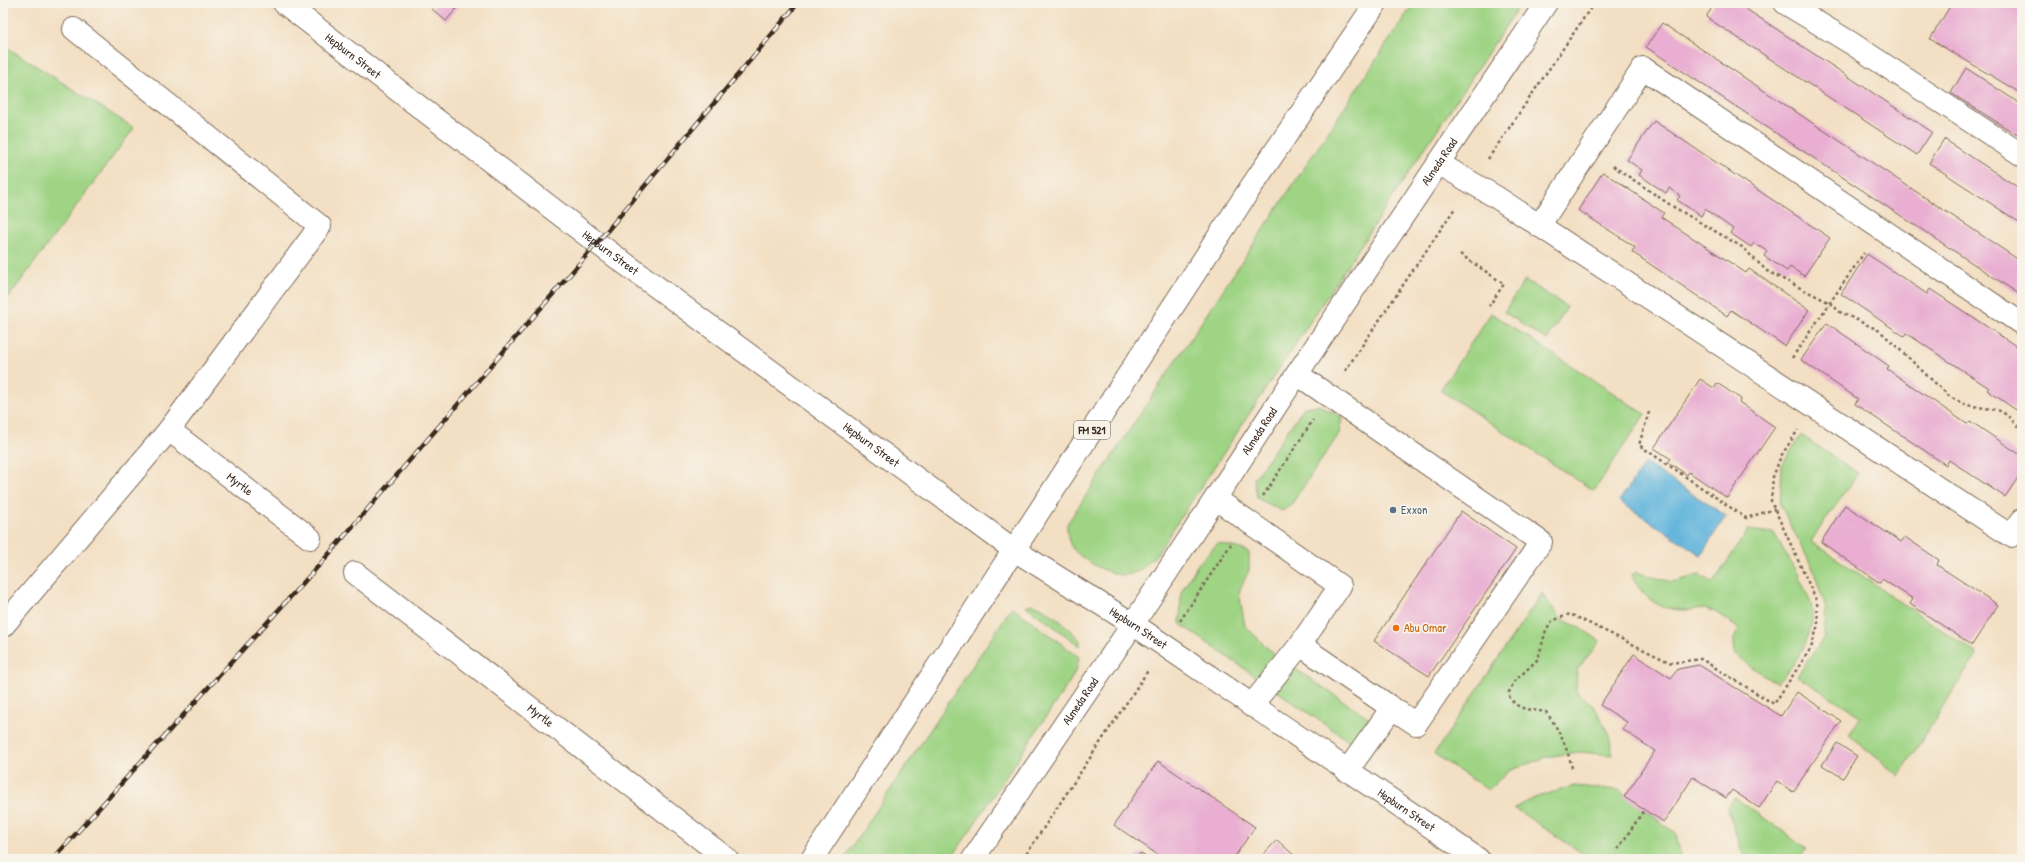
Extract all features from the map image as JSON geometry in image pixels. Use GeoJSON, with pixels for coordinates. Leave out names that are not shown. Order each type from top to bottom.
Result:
{"type":"FeatureCollection","features":[{"type":"Feature","properties":{"kind":"street","name":"Hepburn Street"},"geometry":{"type":"LineString","coordinates":[[284,3],[597,243],[1014,550],[1133,624],[1347,772],[1478,859]]}},
{"type":"Feature","properties":{"kind":"street","name":"FM 521"},"geometry":{"type":"LineString","coordinates":[[812,859],[1244,197],[1376,3]]}},
{"type":"Feature","properties":{"kind":"street","name":"Almeda Road"},"geometry":{"type":"LineString","coordinates":[[973,859],[1133,624],[1297,374],[1546,3]]}},
{"type":"Feature","properties":{"kind":"street"},"geometry":{"type":"LineString","coordinates":[[1785,3],[1851,43],[2022,155]]}},
{"type":"Feature","properties":{"kind":"street"},"geometry":{"type":"LineString","coordinates":[[3,626],[169,430],[320,226],[74,29]]}},
{"type":"Feature","properties":{"kind":"street"},"geometry":{"type":"LineString","coordinates":[[1539,226],[1643,68],[2022,324]]}},
{"type":"Feature","properties":{"kind":"street"},"geometry":{"type":"LineString","coordinates":[[1438,163],[1539,226],[2011,536],[2022,520]]}},
{"type":"Feature","properties":{"kind":"street"},"geometry":{"type":"LineString","coordinates":[[1297,374],[1541,542],[1416,724],[1300,645]]}},
{"type":"Feature","properties":{"kind":"street","name":"Myrtle"},"geometry":{"type":"LineString","coordinates":[[169,430],[310,538]]}},
{"type":"Feature","properties":{"kind":"street"},"geometry":{"type":"LineString","coordinates":[[1216,499],[1340,586],[1300,645],[1252,706]]}},
{"type":"Feature","properties":{"kind":"street","name":"Myrtle"},"geometry":{"type":"LineString","coordinates":[[355,573],[727,859]]}},
{"type":"Feature","properties":{"kind":"street"},"geometry":{"type":"LineString","coordinates":[[1347,772],[1392,708]]}},
{"type":"Feature","properties":{"kind":"path"},"geometry":{"type":"LineString","coordinates":[[1187,611],[1329,396],[1594,3]]}},
{"type":"Feature","properties":{"kind":"path"},"geometry":{"type":"LineString","coordinates":[[1589,150],[1672,206],[1742,247],[1767,271],[1830,304],[1840,312],[1880,331],[1950,397],[1966,405],[1998,410],[2007,415],[2022,431]]}},
{"type":"Feature","properties":{"kind":"path"},"geometry":{"type":"LineString","coordinates":[[1776,381],[1881,228]]}},
{"type":"Feature","properties":{"kind":"path"},"geometry":{"type":"LineString","coordinates":[[1460,254],[1504,284],[1489,306]]}},
{"type":"Feature","properties":{"kind":"path"},"geometry":{"type":"LineString","coordinates":[[1572,768],[1568,752],[1556,725],[1546,712],[1521,708],[1512,703],[1508,694],[1514,682],[1538,659],[1546,630],[1552,621],[1570,614],[1671,663],[1701,659],[1774,704],[1811,648],[1818,625],[1817,602],[1771,500],[1773,477],[1781,456],[1815,407]]}},
{"type":"Feature","properties":{"kind":"path"},"geometry":{"type":"LineString","coordinates":[[1649,412],[1639,445],[1746,518],[1774,509]]}},
{"type":"Feature","properties":{"kind":"path"},"geometry":{"type":"LineString","coordinates":[[1023,859],[1143,678]]}},
{"type":"Feature","properties":{"kind":"path"},"geometry":{"type":"LineString","coordinates":[[1618,849],[1644,810]]}},
{"type":"Feature","properties":{"kind":"green space"},"geometry":{"type":"Polygon","coordinates":[[[1414,3],[1521,3],[1156,555],[1135,573],[1126,575],[1113,573],[1084,559],[1070,545],[1067,524],[1414,3]]]}},
{"type":"Feature","properties":{"kind":"green space"},"geometry":{"type":"Polygon","coordinates":[[[3,45],[134,128],[3,305],[3,45]]]}},
{"type":"Feature","properties":{"kind":"green space"},"geometry":{"type":"Polygon","coordinates":[[[1525,280],[1567,307],[1547,340],[1504,312],[1525,280]]]}},
{"type":"Feature","properties":{"kind":"green space"},"geometry":{"type":"Polygon","coordinates":[[[1491,313],[1645,414],[1594,491],[1440,390],[1491,313]]]}},
{"type":"Feature","properties":{"kind":"green space"},"geometry":{"type":"Polygon","coordinates":[[[1319,405],[1342,417],[1339,434],[1291,505],[1282,511],[1257,498],[1254,479],[1304,407],[1319,405]]]}},
{"type":"Feature","properties":{"kind":"green space"},"geometry":{"type":"Polygon","coordinates":[[[1801,435],[1858,473],[1811,541],[1977,654],[1899,776],[1849,735],[1861,716],[1797,676],[1824,638],[1826,608],[1813,569],[1780,504],[1782,465],[1801,435]]]}},
{"type":"Feature","properties":{"kind":"green space"},"geometry":{"type":"Polygon","coordinates":[[[1748,530],[1774,533],[1810,601],[1812,623],[1809,634],[1792,666],[1777,683],[1748,665],[1734,653],[1733,641],[1739,629],[1712,610],[1703,608],[1677,610],[1661,606],[1641,591],[1632,575],[1636,572],[1672,582],[1700,575],[1713,583],[1748,530]]]}},
{"type":"Feature","properties":{"kind":"green space"},"geometry":{"type":"Polygon","coordinates":[[[1218,543],[1244,550],[1249,553],[1249,570],[1239,592],[1245,626],[1276,656],[1369,718],[1369,726],[1356,746],[1180,624],[1181,592],[1198,564],[1218,543]]]}},
{"type":"Feature","properties":{"kind":"green space"},"geometry":{"type":"Polygon","coordinates":[[[1542,593],[1561,619],[1579,627],[1600,641],[1577,670],[1576,691],[1596,709],[1609,735],[1613,755],[1579,752],[1546,757],[1509,771],[1488,790],[1434,754],[1542,593]]]}},
{"type":"Feature","properties":{"kind":"green space"},"geometry":{"type":"Polygon","coordinates":[[[1031,604],[1044,609],[1069,629],[1080,640],[1080,646],[1026,606],[1031,604]]]}},
{"type":"Feature","properties":{"kind":"green space"},"geometry":{"type":"Polygon","coordinates":[[[1012,607],[1079,657],[1077,668],[1070,681],[951,859],[844,859],[1012,607]]]}},
{"type":"Feature","properties":{"kind":"green space"},"geometry":{"type":"Polygon","coordinates":[[[1574,786],[1619,790],[1676,834],[1681,859],[1591,859],[1514,808],[1537,797],[1574,786]]]}},
{"type":"Feature","properties":{"kind":"green space"},"geometry":{"type":"Polygon","coordinates":[[[1735,798],[1807,848],[1800,859],[1744,859],[1727,807],[1735,798]]]}},
{"type":"Feature","properties":{"kind":"water"},"geometry":{"type":"Polygon","coordinates":[[[1645,463],[1726,516],[1701,555],[1619,501],[1645,463]]]}},
{"type":"Feature","properties":{"kind":"building"},"geometry":{"type":"Polygon","coordinates":[[[437,3],[461,3],[446,21],[432,9],[437,3]]]}},
{"type":"Feature","properties":{"kind":"building"},"geometry":{"type":"Polygon","coordinates":[[[1715,3],[1737,3],[1932,132],[1917,155],[1706,17],[1715,3]]]}},
{"type":"Feature","properties":{"kind":"building"},"geometry":{"type":"Polygon","coordinates":[[[1952,3],[2022,3],[2022,94],[1930,39],[1952,3]]]}},
{"type":"Feature","properties":{"kind":"building"},"geometry":{"type":"Polygon","coordinates":[[[1662,23],[2022,262],[2022,296],[1646,47],[1662,23]]]}},
{"type":"Feature","properties":{"kind":"building"},"geometry":{"type":"Polygon","coordinates":[[[1966,68],[2022,105],[2022,138],[1951,93],[1966,68]]]}},
{"type":"Feature","properties":{"kind":"building"},"geometry":{"type":"Polygon","coordinates":[[[1654,121],[1830,238],[1804,276],[1790,267],[1787,271],[1764,256],[1767,251],[1754,243],[1751,247],[1730,233],[1733,229],[1705,209],[1701,216],[1677,200],[1680,196],[1669,188],[1666,193],[1639,175],[1642,170],[1627,160],[1654,121]]]}},
{"type":"Feature","properties":{"kind":"building"},"geometry":{"type":"Polygon","coordinates":[[[1944,139],[2022,190],[2022,224],[1929,163],[1944,139]]]}},
{"type":"Feature","properties":{"kind":"building"},"geometry":{"type":"Polygon","coordinates":[[[1603,172],[1664,213],[1661,217],[1746,273],[1749,269],[1809,310],[1785,346],[1731,310],[1727,316],[1632,252],[1635,247],[1578,210],[1603,172]]]}},
{"type":"Feature","properties":{"kind":"building"},"geometry":{"type":"Polygon","coordinates":[[[1867,254],[1927,294],[1930,289],[2022,350],[2019,356],[2022,357],[2022,414],[1987,390],[1989,388],[1906,333],[1904,336],[1841,294],[1867,254]]]}},
{"type":"Feature","properties":{"kind":"building"},"geometry":{"type":"Polygon","coordinates":[[[1827,323],[1889,366],[1887,369],[1967,424],[1970,421],[2022,456],[2022,472],[2005,497],[1949,460],[1946,465],[1855,404],[1858,399],[1801,360],[1827,323]]]}},
{"type":"Feature","properties":{"kind":"building"},"geometry":{"type":"Polygon","coordinates":[[[1700,379],[1714,388],[1717,383],[1741,399],[1739,402],[1775,427],[1727,498],[1689,472],[1687,475],[1668,462],[1671,459],[1654,448],[1700,379]]]}},
{"type":"Feature","properties":{"kind":"building"},"geometry":{"type":"Polygon","coordinates":[[[1845,505],[1901,542],[1905,537],[1939,560],[1937,565],[1998,605],[1972,645],[1910,604],[1913,599],[1882,579],[1880,583],[1821,542],[1845,505]]]}},
{"type":"Feature","properties":{"kind":"building"},"geometry":{"type":"Polygon","coordinates":[[[1461,511],[1516,549],[1429,676],[1374,641],[1461,511]]]}},
{"type":"Feature","properties":{"kind":"building"},"geometry":{"type":"Polygon","coordinates":[[[1634,654],[1671,678],[1678,669],[1699,665],[1781,716],[1797,692],[1841,721],[1793,792],[1777,781],[1759,808],[1732,790],[1726,798],[1693,777],[1664,822],[1624,797],[1655,751],[1622,729],[1627,722],[1600,705],[1634,654]]]}},
{"type":"Feature","properties":{"kind":"building"},"geometry":{"type":"Polygon","coordinates":[[[1837,743],[1857,756],[1843,778],[1822,765],[1837,743]]]}},
{"type":"Feature","properties":{"kind":"building"},"geometry":{"type":"Polygon","coordinates":[[[1158,761],[1255,827],[1233,859],[1164,859],[1114,825],[1158,761]]]}},
{"type":"Feature","properties":{"kind":"building"},"geometry":{"type":"Polygon","coordinates":[[[1277,840],[1298,859],[1259,859],[1277,840]]]}},
{"type":"Feature","properties":{"kind":"building"},"geometry":{"type":"Polygon","coordinates":[[[1140,853],[1148,859],[1135,859],[1140,853]]]}},
{"type":"Feature","properties":{"kind":"railway"},"geometry":{"type":"LineString","coordinates":[[53,859],[322,562],[597,243],[798,3]]}},
{"type":"Feature","properties":{"kind":"place","name":"Exxon"},"geometry":{"type":"Point","coordinates":[1393,510]}},
{"type":"Feature","properties":{"kind":"place","name":"Abu Omar"},"geometry":{"type":"Point","coordinates":[1396,628]}}]}
